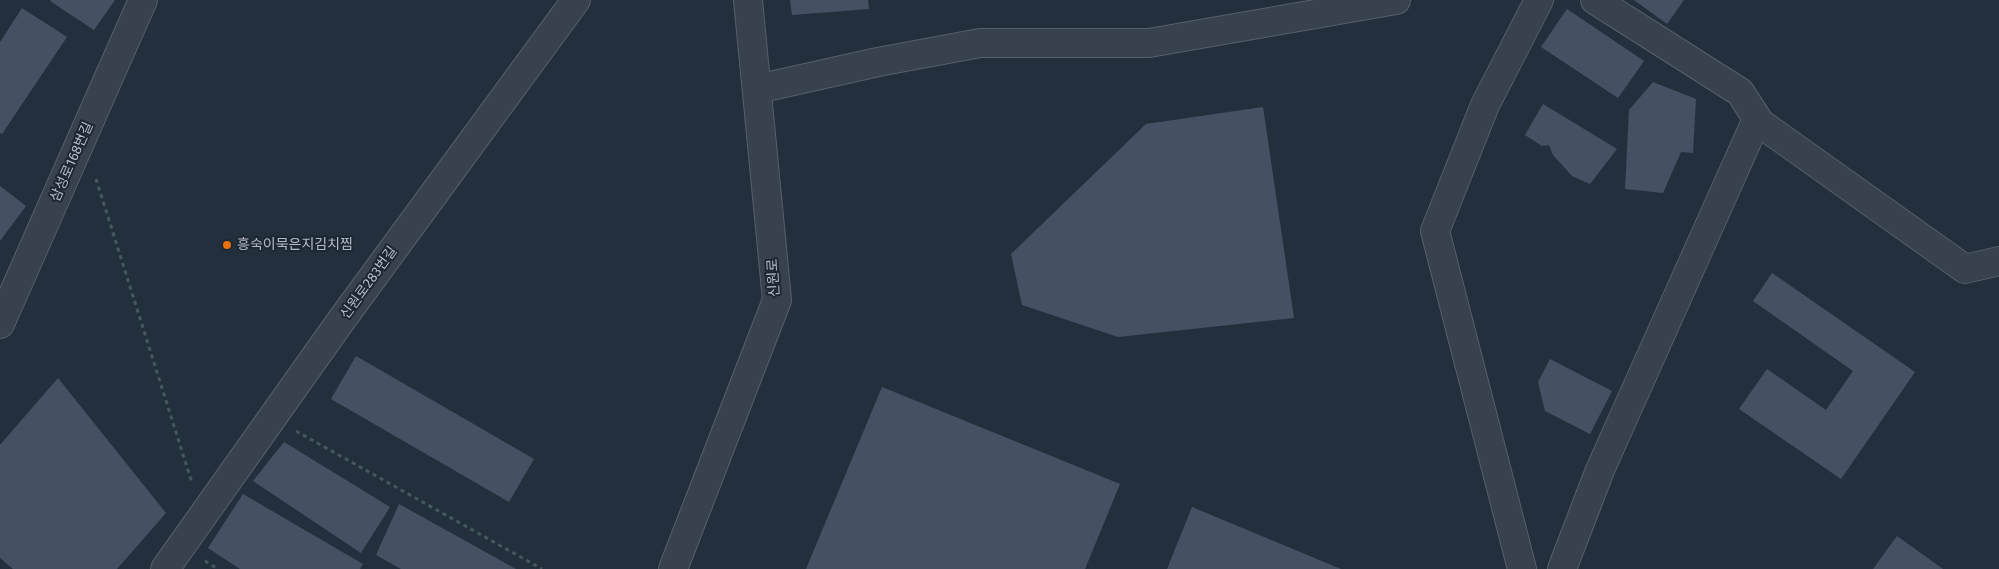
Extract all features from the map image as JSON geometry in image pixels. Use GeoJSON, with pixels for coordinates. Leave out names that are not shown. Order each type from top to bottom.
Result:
{"type":"FeatureCollection","features":[{"type":"Feature","properties":{"kind":"street","name":"삼성로168번길"},"geometry":{"type":"LineString","coordinates":[[0,324],[143,0]]}},
{"type":"Feature","properties":{"kind":"street","name":"신원로283번길"},"geometry":{"type":"LineString","coordinates":[[165,569],[340,322],[576,0]]}},
{"type":"Feature","properties":{"kind":"street","name":"신원로"},"geometry":{"type":"LineString","coordinates":[[673,569],[777,300],[748,0]]}},
{"type":"Feature","properties":{"kind":"street"},"geometry":{"type":"LineString","coordinates":[[756,90],[878,62],[980,43],[1149,43],[1396,0]]}},
{"type":"Feature","properties":{"kind":"street"},"geometry":{"type":"LineString","coordinates":[[1522,569],[1435,231],[1485,105],[1539,0]]}},
{"type":"Feature","properties":{"kind":"street"},"geometry":{"type":"LineString","coordinates":[[1595,0],[1740,92],[1760,123],[1965,269],[1999,261]]}},
{"type":"Feature","properties":{"kind":"street"},"geometry":{"type":"LineString","coordinates":[[1562,569],[1600,470],[1757,119]]}},
{"type":"Feature","properties":{"kind":"path"},"geometry":{"type":"LineString","coordinates":[[82,138],[203,516]]}},
{"type":"Feature","properties":{"kind":"path"},"geometry":{"type":"LineString","coordinates":[[292,428],[542,569]]}},
{"type":"Feature","properties":{"kind":"building"},"geometry":{"type":"Polygon","coordinates":[[[51,0],[115,0],[94,30],[51,0]]]}},
{"type":"Feature","properties":{"kind":"building"},"geometry":{"type":"Polygon","coordinates":[[[790,0],[868,0],[869,9],[792,15],[790,0]]]}},
{"type":"Feature","properties":{"kind":"building"},"geometry":{"type":"Polygon","coordinates":[[[1634,0],[1684,0],[1667,24],[1634,0]]]}},
{"type":"Feature","properties":{"kind":"building"},"geometry":{"type":"Polygon","coordinates":[[[22,8],[67,37],[2,134],[0,133],[0,42],[22,8]]]}},
{"type":"Feature","properties":{"kind":"building"},"geometry":{"type":"Polygon","coordinates":[[[1567,9],[1644,61],[1618,98],[1541,47],[1567,9]]]}},
{"type":"Feature","properties":{"kind":"building"},"geometry":{"type":"Polygon","coordinates":[[[1653,82],[1696,99],[1693,153],[1681,152],[1663,193],[1625,189],[1629,110],[1653,82]]]}},
{"type":"Feature","properties":{"kind":"building"},"geometry":{"type":"Polygon","coordinates":[[[1543,104],[1617,149],[1590,184],[1572,176],[1553,155],[1549,145],[1542,146],[1525,135],[1543,104]]]}},
{"type":"Feature","properties":{"kind":"building"},"geometry":{"type":"Polygon","coordinates":[[[1263,107],[1294,318],[1118,337],[1022,305],[1011,254],[1146,124],[1263,107]]]}},
{"type":"Feature","properties":{"kind":"building"},"geometry":{"type":"Polygon","coordinates":[[[0,186],[26,206],[0,241],[0,186]]]}},
{"type":"Feature","properties":{"kind":"building"},"geometry":{"type":"Polygon","coordinates":[[[1772,273],[1915,372],[1841,479],[1739,409],[1767,369],[1826,410],[1853,371],[1753,301],[1772,273]]]}},
{"type":"Feature","properties":{"kind":"building"},"geometry":{"type":"Polygon","coordinates":[[[356,356],[534,459],[509,502],[331,399],[356,356]]]}},
{"type":"Feature","properties":{"kind":"building"},"geometry":{"type":"Polygon","coordinates":[[[1550,359],[1612,391],[1590,434],[1545,411],[1538,382],[1550,359]]]}},
{"type":"Feature","properties":{"kind":"building"},"geometry":{"type":"Polygon","coordinates":[[[58,378],[166,513],[117,569],[13,569],[0,558],[0,445],[58,378]]]}},
{"type":"Feature","properties":{"kind":"building"},"geometry":{"type":"Polygon","coordinates":[[[882,387],[1120,484],[1085,569],[806,569],[882,387]]]}},
{"type":"Feature","properties":{"kind":"building"},"geometry":{"type":"Polygon","coordinates":[[[284,442],[390,507],[361,553],[253,481],[284,442]]]}},
{"type":"Feature","properties":{"kind":"building"},"geometry":{"type":"Polygon","coordinates":[[[243,494],[363,564],[360,569],[240,569],[208,548],[243,494]]]}},
{"type":"Feature","properties":{"kind":"building"},"geometry":{"type":"Polygon","coordinates":[[[399,504],[516,569],[401,569],[376,555],[399,504]]]}},
{"type":"Feature","properties":{"kind":"building"},"geometry":{"type":"Polygon","coordinates":[[[1192,507],[1341,569],[1167,569],[1192,507]]]}},
{"type":"Feature","properties":{"kind":"building"},"geometry":{"type":"Polygon","coordinates":[[[1897,536],[1943,569],[1873,569],[1897,536]]]}},
{"type":"Feature","properties":{"kind":"place","name":"흥숙이묵은지김치찜"},"geometry":{"type":"Point","coordinates":[227,245]}}]}
